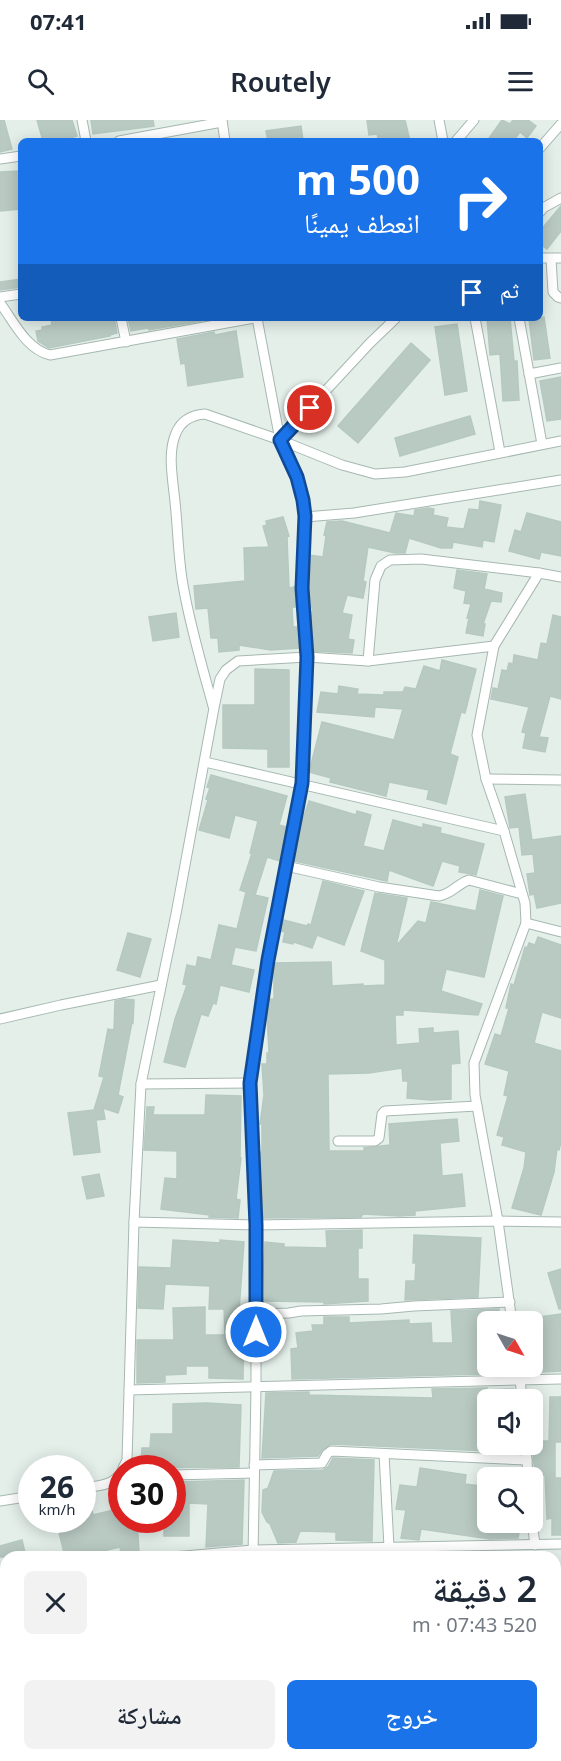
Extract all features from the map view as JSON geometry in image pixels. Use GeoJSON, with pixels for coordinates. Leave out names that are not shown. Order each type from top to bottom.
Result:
{"type":"FeatureCollection","features":[{"type":"Feature","properties":{"kind":"street"},"geometry":{"type":"LineString","coordinates":[[82,120],[85,138]]}},
{"type":"Feature","properties":{"kind":"street"},"geometry":{"type":"LineString","coordinates":[[439,120],[442,138]]}},
{"type":"Feature","properties":{"kind":"street"},"geometry":{"type":"LineString","coordinates":[[459,138],[474,120]]}},
{"type":"Feature","properties":{"kind":"street"},"geometry":{"type":"LineString","coordinates":[[151,138],[222,121],[225,138]]}},
{"type":"Feature","properties":{"kind":"street"},"geometry":{"type":"LineString","coordinates":[[543,145],[561,124]]}},
{"type":"Feature","properties":{"kind":"street"},"geometry":{"type":"LineString","coordinates":[[0,159],[18,156]]}},
{"type":"Feature","properties":{"kind":"street"},"geometry":{"type":"LineString","coordinates":[[543,208],[561,198]]}},
{"type":"Feature","properties":{"kind":"street"},"geometry":{"type":"LineString","coordinates":[[556,258],[553,292],[561,298]]}},
{"type":"Feature","properties":{"kind":"street"},"geometry":{"type":"LineString","coordinates":[[0,297],[18,294]]}},
{"type":"Feature","properties":{"kind":"street"},"geometry":{"type":"LineString","coordinates":[[0,303],[30,345],[39,352],[50,355],[240,321]]}},
{"type":"Feature","properties":{"kind":"street"},"geometry":{"type":"LineString","coordinates":[[122,321],[126,342]]}},
{"type":"Feature","properties":{"kind":"street"},"geometry":{"type":"LineString","coordinates":[[253,1551],[256,1225],[250,1083],[268,960],[302,783],[307,657],[302,588],[305,516],[303,500],[297,477],[280,440],[257,321]]}},
{"type":"Feature","properties":{"kind":"street"},"geometry":{"type":"LineString","coordinates":[[280,440],[393,321]]}},
{"type":"Feature","properties":{"kind":"street"},"geometry":{"type":"LineString","coordinates":[[476,321],[500,452]]}},
{"type":"Feature","properties":{"kind":"street"},"geometry":{"type":"LineString","coordinates":[[520,321],[542,444]]}},
{"type":"Feature","properties":{"kind":"street"},"geometry":{"type":"LineString","coordinates":[[529,374],[561,368]]}},
{"type":"Feature","properties":{"kind":"street"},"geometry":{"type":"LineString","coordinates":[[214,708],[191,624],[183,583],[172,445],[182,423],[195,415],[205,414],[342,465],[375,474],[405,472],[561,441]]}},
{"type":"Feature","properties":{"kind":"street"},"geometry":{"type":"LineString","coordinates":[[305,516],[354,513],[561,480]]}},
{"type":"Feature","properties":{"kind":"street"},"geometry":{"type":"LineString","coordinates":[[368,661],[375,580],[381,566],[390,560],[421,560],[561,577]]}},
{"type":"Feature","properties":{"kind":"street"},"geometry":{"type":"LineString","coordinates":[[511,1311],[498,1221],[474,1095],[474,1063],[526,923],[525,903],[486,779],[477,735],[494,646],[539,573]]}},
{"type":"Feature","properties":{"kind":"street"},"geometry":{"type":"LineString","coordinates":[[127,1455],[134,1222],[141,1084],[176,914],[220,679],[226,670],[238,661],[307,657],[368,661],[494,646]]}},
{"type":"Feature","properties":{"kind":"street"},"geometry":{"type":"LineString","coordinates":[[205,762],[504,831]]}},
{"type":"Feature","properties":{"kind":"street"},"geometry":{"type":"LineString","coordinates":[[486,779],[561,780]]}},
{"type":"Feature","properties":{"kind":"street"},"geometry":{"type":"LineString","coordinates":[[286,866],[379,887],[439,896],[447,895],[469,880],[522,894]]}},
{"type":"Feature","properties":{"kind":"street"},"geometry":{"type":"LineString","coordinates":[[526,923],[561,932]]}},
{"type":"Feature","properties":{"kind":"street"},"geometry":{"type":"LineString","coordinates":[[0,1019],[161,986]]}},
{"type":"Feature","properties":{"kind":"street"},"geometry":{"type":"LineString","coordinates":[[141,1084],[250,1083]]}},
{"type":"Feature","properties":{"kind":"street"},"geometry":{"type":"LineString","coordinates":[[338,1141],[375,1141],[379,1138],[382,1114],[385,1110],[477,1106]]}},
{"type":"Feature","properties":{"kind":"street"},"geometry":{"type":"LineString","coordinates":[[134,1222],[256,1225],[561,1222]]}},
{"type":"Feature","properties":{"kind":"street"},"geometry":{"type":"LineString","coordinates":[[256,1314],[510,1302]]}},
{"type":"Feature","properties":{"kind":"street"},"geometry":{"type":"LineString","coordinates":[[520,1377],[521,1389]]}},
{"type":"Feature","properties":{"kind":"street"},"geometry":{"type":"LineString","coordinates":[[129,1390],[561,1379]]}},
{"type":"Feature","properties":{"kind":"street"},"geometry":{"type":"LineString","coordinates":[[186,1474],[322,1463],[331,1451],[527,1460]]}},
{"type":"Feature","properties":{"kind":"street"},"geometry":{"type":"LineString","coordinates":[[384,1454],[388,1547]]}},
{"type":"Feature","properties":{"kind":"street"},"geometry":{"type":"LineString","coordinates":[[527,1455],[527,1467]]}},
{"type":"Feature","properties":{"kind":"street"},"geometry":{"type":"LineString","coordinates":[[0,1501],[18,1498]]}},
{"type":"Feature","properties":{"kind":"street"},"geometry":{"type":"LineString","coordinates":[[534,1533],[535,1545]]}},
{"type":"Feature","properties":{"kind":"street"},"geometry":{"type":"LineString","coordinates":[[298,1551],[561,1544]]}},
{"type":"Feature","properties":{"kind":"building"},"geometry":{"type":"Polygon","coordinates":[[[0,120],[4,120],[12,149],[0,152],[0,120]]]}},
{"type":"Feature","properties":{"kind":"building"},"geometry":{"type":"Polygon","coordinates":[[[37,120],[72,120],[77,136],[70,138],[42,138],[37,120]]]}},
{"type":"Feature","properties":{"kind":"building"},"geometry":{"type":"Polygon","coordinates":[[[91,120],[153,120],[154,126],[93,134],[91,120]]]}},
{"type":"Feature","properties":{"kind":"building"},"geometry":{"type":"Polygon","coordinates":[[[367,120],[405,120],[409,138],[378,138],[377,134],[369,135],[367,120]]]}},
{"type":"Feature","properties":{"kind":"building"},"geometry":{"type":"Polygon","coordinates":[[[502,120],[510,124],[513,120],[528,120],[536,126],[527,138],[520,132],[515,138],[489,138],[502,120]]]}},
{"type":"Feature","properties":{"kind":"building"},"geometry":{"type":"Polygon","coordinates":[[[301,126],[303,138],[267,138],[266,131],[301,126]]]}},
{"type":"Feature","properties":{"kind":"building"},"geometry":{"type":"Polygon","coordinates":[[[18,171],[18,209],[0,211],[0,172],[18,171]]]}},
{"type":"Feature","properties":{"kind":"building"},"geometry":{"type":"Polygon","coordinates":[[[561,206],[561,231],[547,249],[543,246],[543,227],[561,206]]]}},
{"type":"Feature","properties":{"kind":"building"},"geometry":{"type":"Polygon","coordinates":[[[18,279],[18,287],[0,290],[0,282],[18,279]]]}},
{"type":"Feature","properties":{"kind":"building"},"geometry":{"type":"Polygon","coordinates":[[[543,317],[550,358],[534,360],[529,321],[543,321],[543,317]]]}},
{"type":"Feature","properties":{"kind":"building"},"geometry":{"type":"Polygon","coordinates":[[[51,321],[115,321],[117,333],[49,348],[38,341],[36,331],[52,325],[51,321]]]}},
{"type":"Feature","properties":{"kind":"building"},"geometry":{"type":"Polygon","coordinates":[[[129,321],[201,321],[149,330],[148,328],[131,331],[129,321]]]}},
{"type":"Feature","properties":{"kind":"building"},"geometry":{"type":"Polygon","coordinates":[[[487,321],[510,321],[514,361],[517,361],[519,400],[503,401],[500,354],[490,355],[487,321]]]}},
{"type":"Feature","properties":{"kind":"building"},"geometry":{"type":"Polygon","coordinates":[[[457,324],[467,391],[445,395],[435,327],[457,324]]]}},
{"type":"Feature","properties":{"kind":"building"},"geometry":{"type":"Polygon","coordinates":[[[236,331],[243,377],[188,386],[185,363],[181,364],[177,339],[214,332],[215,335],[236,331]]]}},
{"type":"Feature","properties":{"kind":"building"},"geometry":{"type":"Polygon","coordinates":[[[411,343],[430,360],[358,443],[338,426],[411,343]]]}},
{"type":"Feature","properties":{"kind":"building"},"geometry":{"type":"Polygon","coordinates":[[[561,377],[561,419],[547,421],[540,381],[561,377]]]}},
{"type":"Feature","properties":{"kind":"building"},"geometry":{"type":"Polygon","coordinates":[[[470,416],[475,434],[400,456],[395,438],[470,416]]]}},
{"type":"Feature","properties":{"kind":"building"},"geometry":{"type":"Polygon","coordinates":[[[480,501],[501,505],[494,542],[483,540],[482,547],[453,542],[452,548],[441,548],[409,538],[405,553],[368,547],[363,598],[347,595],[342,613],[352,615],[348,639],[354,640],[352,653],[313,651],[310,620],[313,608],[309,608],[308,589],[309,564],[310,555],[323,557],[327,522],[342,521],[390,533],[396,513],[414,516],[415,510],[428,508],[434,509],[433,515],[448,518],[446,527],[464,529],[469,509],[479,510],[480,501]]]}},
{"type":"Feature","properties":{"kind":"building"},"geometry":{"type":"Polygon","coordinates":[[[527,513],[561,522],[561,556],[541,552],[539,559],[509,551],[515,530],[521,532],[527,513]]]}},
{"type":"Feature","properties":{"kind":"building"},"geometry":{"type":"Polygon","coordinates":[[[283,517],[289,536],[287,537],[289,588],[294,587],[296,607],[292,607],[293,627],[298,627],[299,648],[271,650],[239,645],[239,650],[219,652],[218,638],[211,638],[208,608],[196,609],[194,586],[245,581],[244,548],[269,547],[263,526],[267,525],[266,521],[283,517]]]}},
{"type":"Feature","properties":{"kind":"building"},"geometry":{"type":"Polygon","coordinates":[[[457,570],[487,574],[484,589],[502,593],[501,602],[491,601],[483,624],[485,624],[483,636],[466,633],[471,604],[464,603],[466,591],[454,588],[457,570]]]}},
{"type":"Feature","properties":{"kind":"building"},"geometry":{"type":"Polygon","coordinates":[[[176,613],[179,637],[153,641],[149,617],[176,613]]]}},
{"type":"Feature","properties":{"kind":"building"},"geometry":{"type":"Polygon","coordinates":[[[553,615],[561,617],[561,699],[550,696],[539,737],[548,738],[545,752],[523,748],[526,733],[522,732],[529,707],[491,699],[493,688],[498,689],[502,670],[507,671],[509,663],[513,664],[514,655],[538,660],[541,643],[547,644],[553,615]]]}},
{"type":"Feature","properties":{"kind":"building"},"geometry":{"type":"Polygon","coordinates":[[[442,660],[476,669],[465,713],[461,712],[450,754],[458,757],[446,804],[427,799],[429,790],[389,782],[386,796],[330,782],[331,778],[309,772],[322,722],[394,740],[403,709],[375,707],[374,717],[317,712],[321,692],[338,694],[339,686],[358,689],[357,694],[384,695],[384,692],[403,692],[405,687],[416,689],[424,666],[440,671],[442,660]]]}},
{"type":"Feature","properties":{"kind":"building"},"geometry":{"type":"Polygon","coordinates":[[[255,669],[289,670],[289,767],[268,767],[268,749],[223,748],[223,705],[255,705],[255,669]]]}},
{"type":"Feature","properties":{"kind":"building"},"geometry":{"type":"Polygon","coordinates":[[[211,775],[287,796],[279,825],[287,827],[280,861],[267,857],[255,895],[268,898],[256,951],[235,947],[231,965],[254,970],[249,992],[220,985],[216,1004],[213,1003],[208,1016],[201,1014],[185,1067],[164,1062],[187,985],[183,984],[187,965],[196,967],[198,957],[211,960],[219,925],[237,929],[246,892],[240,890],[252,853],[250,853],[258,821],[235,815],[229,838],[199,830],[208,800],[206,799],[210,788],[207,787],[211,775]]]}},
{"type":"Feature","properties":{"kind":"building"},"geometry":{"type":"Polygon","coordinates":[[[525,794],[532,840],[561,836],[561,903],[537,908],[534,894],[530,895],[527,874],[535,873],[533,854],[522,855],[519,827],[510,828],[505,797],[525,794]]]}},
{"type":"Feature","properties":{"kind":"building"},"geometry":{"type":"Polygon","coordinates":[[[309,801],[356,815],[357,811],[371,815],[363,846],[384,851],[393,820],[423,828],[423,824],[441,828],[440,833],[484,844],[476,875],[459,872],[460,866],[442,861],[433,886],[389,870],[387,881],[294,861],[300,828],[309,801]]]}},
{"type":"Feature","properties":{"kind":"building"},"geometry":{"type":"Polygon","coordinates":[[[323,881],[364,891],[344,945],[317,935],[312,948],[294,942],[293,944],[283,942],[285,932],[280,931],[283,920],[311,925],[323,881]]]}},
{"type":"Feature","properties":{"kind":"building"},"geometry":{"type":"Polygon","coordinates":[[[480,890],[503,896],[484,977],[446,969],[441,991],[482,1004],[478,1015],[403,1010],[403,1015],[395,1015],[396,1045],[420,1043],[419,1029],[433,1028],[433,1033],[458,1031],[460,1063],[451,1064],[451,1099],[407,1098],[408,1081],[403,1081],[402,1068],[369,1073],[328,1074],[329,1151],[364,1151],[364,1148],[390,1145],[389,1124],[457,1119],[459,1141],[440,1143],[442,1176],[462,1174],[465,1206],[415,1211],[415,1215],[399,1216],[363,1214],[361,1217],[262,1218],[260,1164],[262,1124],[260,1124],[264,1095],[262,1064],[267,1064],[267,1053],[269,1053],[267,1015],[269,999],[274,999],[274,963],[331,962],[332,986],[385,985],[385,960],[361,951],[375,893],[407,898],[396,946],[418,921],[426,923],[431,902],[476,911],[480,890]]]}},
{"type":"Feature","properties":{"kind":"building"},"geometry":{"type":"Polygon","coordinates":[[[128,933],[151,939],[140,977],[117,970],[128,933]]]}},
{"type":"Feature","properties":{"kind":"building"},"geometry":{"type":"Polygon","coordinates":[[[538,937],[561,945],[561,1018],[542,1012],[534,1043],[561,1051],[561,1142],[559,1150],[557,1149],[554,1172],[541,1215],[512,1208],[524,1168],[526,1152],[502,1145],[504,1137],[497,1135],[508,1096],[504,1095],[509,1071],[485,1064],[495,1034],[501,1036],[509,1008],[506,1008],[511,984],[514,985],[525,947],[527,948],[529,943],[535,945],[538,937]]]}},
{"type":"Feature","properties":{"kind":"building"},"geometry":{"type":"Polygon","coordinates":[[[134,1000],[133,1023],[118,1095],[123,1097],[118,1113],[103,1108],[105,1119],[96,1120],[100,1152],[74,1155],[68,1113],[94,1110],[104,1077],[99,1076],[108,1029],[114,1030],[115,1001],[134,1000]]]}},
{"type":"Feature","properties":{"kind":"building"},"geometry":{"type":"Polygon","coordinates":[[[206,1095],[241,1096],[241,1158],[236,1199],[240,1200],[238,1218],[209,1217],[210,1215],[161,1209],[165,1178],[177,1179],[177,1151],[144,1150],[147,1107],[154,1107],[153,1115],[205,1115],[206,1095]]]}},
{"type":"Feature","properties":{"kind":"building"},"geometry":{"type":"Polygon","coordinates":[[[99,1174],[104,1196],[87,1199],[82,1177],[99,1174]]]}},
{"type":"Feature","properties":{"kind":"building"},"geometry":{"type":"Polygon","coordinates":[[[362,1230],[362,1248],[358,1248],[358,1279],[368,1279],[368,1301],[324,1304],[324,1302],[265,1301],[265,1242],[284,1244],[284,1247],[327,1248],[326,1231],[362,1230]]]}},
{"type":"Feature","properties":{"kind":"building"},"geometry":{"type":"Polygon","coordinates":[[[414,1235],[481,1238],[478,1297],[405,1300],[406,1281],[415,1281],[414,1235]]]}},
{"type":"Feature","properties":{"kind":"building"},"geometry":{"type":"Polygon","coordinates":[[[173,1240],[244,1242],[239,1311],[242,1311],[244,1336],[243,1379],[209,1378],[209,1366],[186,1366],[186,1374],[165,1375],[165,1382],[137,1383],[137,1340],[174,1340],[173,1308],[205,1307],[205,1335],[225,1335],[224,1309],[209,1309],[210,1286],[165,1284],[163,1309],[138,1308],[139,1267],[171,1268],[173,1240]]]}},
{"type":"Feature","properties":{"kind":"building"},"geometry":{"type":"Polygon","coordinates":[[[561,1269],[561,1309],[559,1309],[548,1273],[561,1269]]]}},
{"type":"Feature","properties":{"kind":"building"},"geometry":{"type":"Polygon","coordinates":[[[499,1309],[499,1311],[477,1311],[477,1374],[292,1379],[291,1349],[298,1348],[296,1333],[313,1331],[312,1325],[324,1325],[324,1317],[349,1317],[349,1323],[409,1320],[409,1324],[431,1323],[432,1343],[453,1343],[451,1311],[499,1309]]]}},
{"type":"Feature","properties":{"kind":"building"},"geometry":{"type":"Polygon","coordinates":[[[561,1314],[561,1371],[543,1372],[543,1316],[561,1314]]]}},
{"type":"Feature","properties":{"kind":"building"},"geometry":{"type":"Polygon","coordinates":[[[487,1388],[477,1389],[477,1451],[331,1444],[318,1456],[262,1458],[266,1393],[309,1392],[309,1395],[433,1398],[432,1389],[487,1388]]]}},
{"type":"Feature","properties":{"kind":"building"},"geometry":{"type":"Polygon","coordinates":[[[550,1397],[561,1397],[561,1442],[555,1442],[555,1478],[561,1478],[561,1535],[552,1535],[552,1518],[547,1519],[543,1467],[534,1467],[533,1455],[543,1455],[543,1441],[549,1441],[550,1397]]]}},
{"type":"Feature","properties":{"kind":"building"},"geometry":{"type":"Polygon","coordinates":[[[173,1404],[241,1405],[239,1467],[186,1468],[186,1455],[142,1455],[142,1448],[150,1448],[151,1434],[173,1434],[173,1404]]]}},
{"type":"Feature","properties":{"kind":"building"},"geometry":{"type":"Polygon","coordinates":[[[333,1458],[374,1460],[372,1541],[336,1540],[336,1532],[300,1531],[296,1542],[278,1543],[262,1512],[263,1490],[268,1488],[274,1471],[323,1470],[328,1467],[333,1458]]]}},
{"type":"Feature","properties":{"kind":"building"},"geometry":{"type":"Polygon","coordinates":[[[420,1468],[466,1475],[465,1484],[477,1486],[477,1533],[519,1533],[518,1538],[490,1539],[421,1529],[419,1540],[401,1538],[406,1510],[396,1509],[400,1485],[417,1487],[420,1468]]]}},
{"type":"Feature","properties":{"kind":"building"},"geometry":{"type":"Polygon","coordinates":[[[244,1480],[242,1544],[206,1547],[208,1504],[189,1503],[189,1536],[164,1536],[164,1533],[186,1533],[186,1482],[244,1480]]]}},
{"type":"Feature","properties":{"kind":"building"},"geometry":{"type":"Polygon","coordinates":[[[108,1511],[108,1533],[138,1533],[139,1551],[121,1551],[120,1547],[103,1551],[64,1551],[59,1533],[96,1533],[96,1514],[108,1511]]]}},
{"type":"Feature","properties":{"kind":"building"},"geometry":{"type":"Polygon","coordinates":[[[22,1540],[25,1551],[0,1551],[0,1546],[22,1540]]]}},
{"type":"Feature","properties":{"kind":"route"},"geometry":{"type":"LineString","coordinates":[[256,1332],[256,1225],[250,1083],[268,960],[302,783],[307,657],[302,588],[305,516],[297,477],[280,440],[310,408]]}}]}
